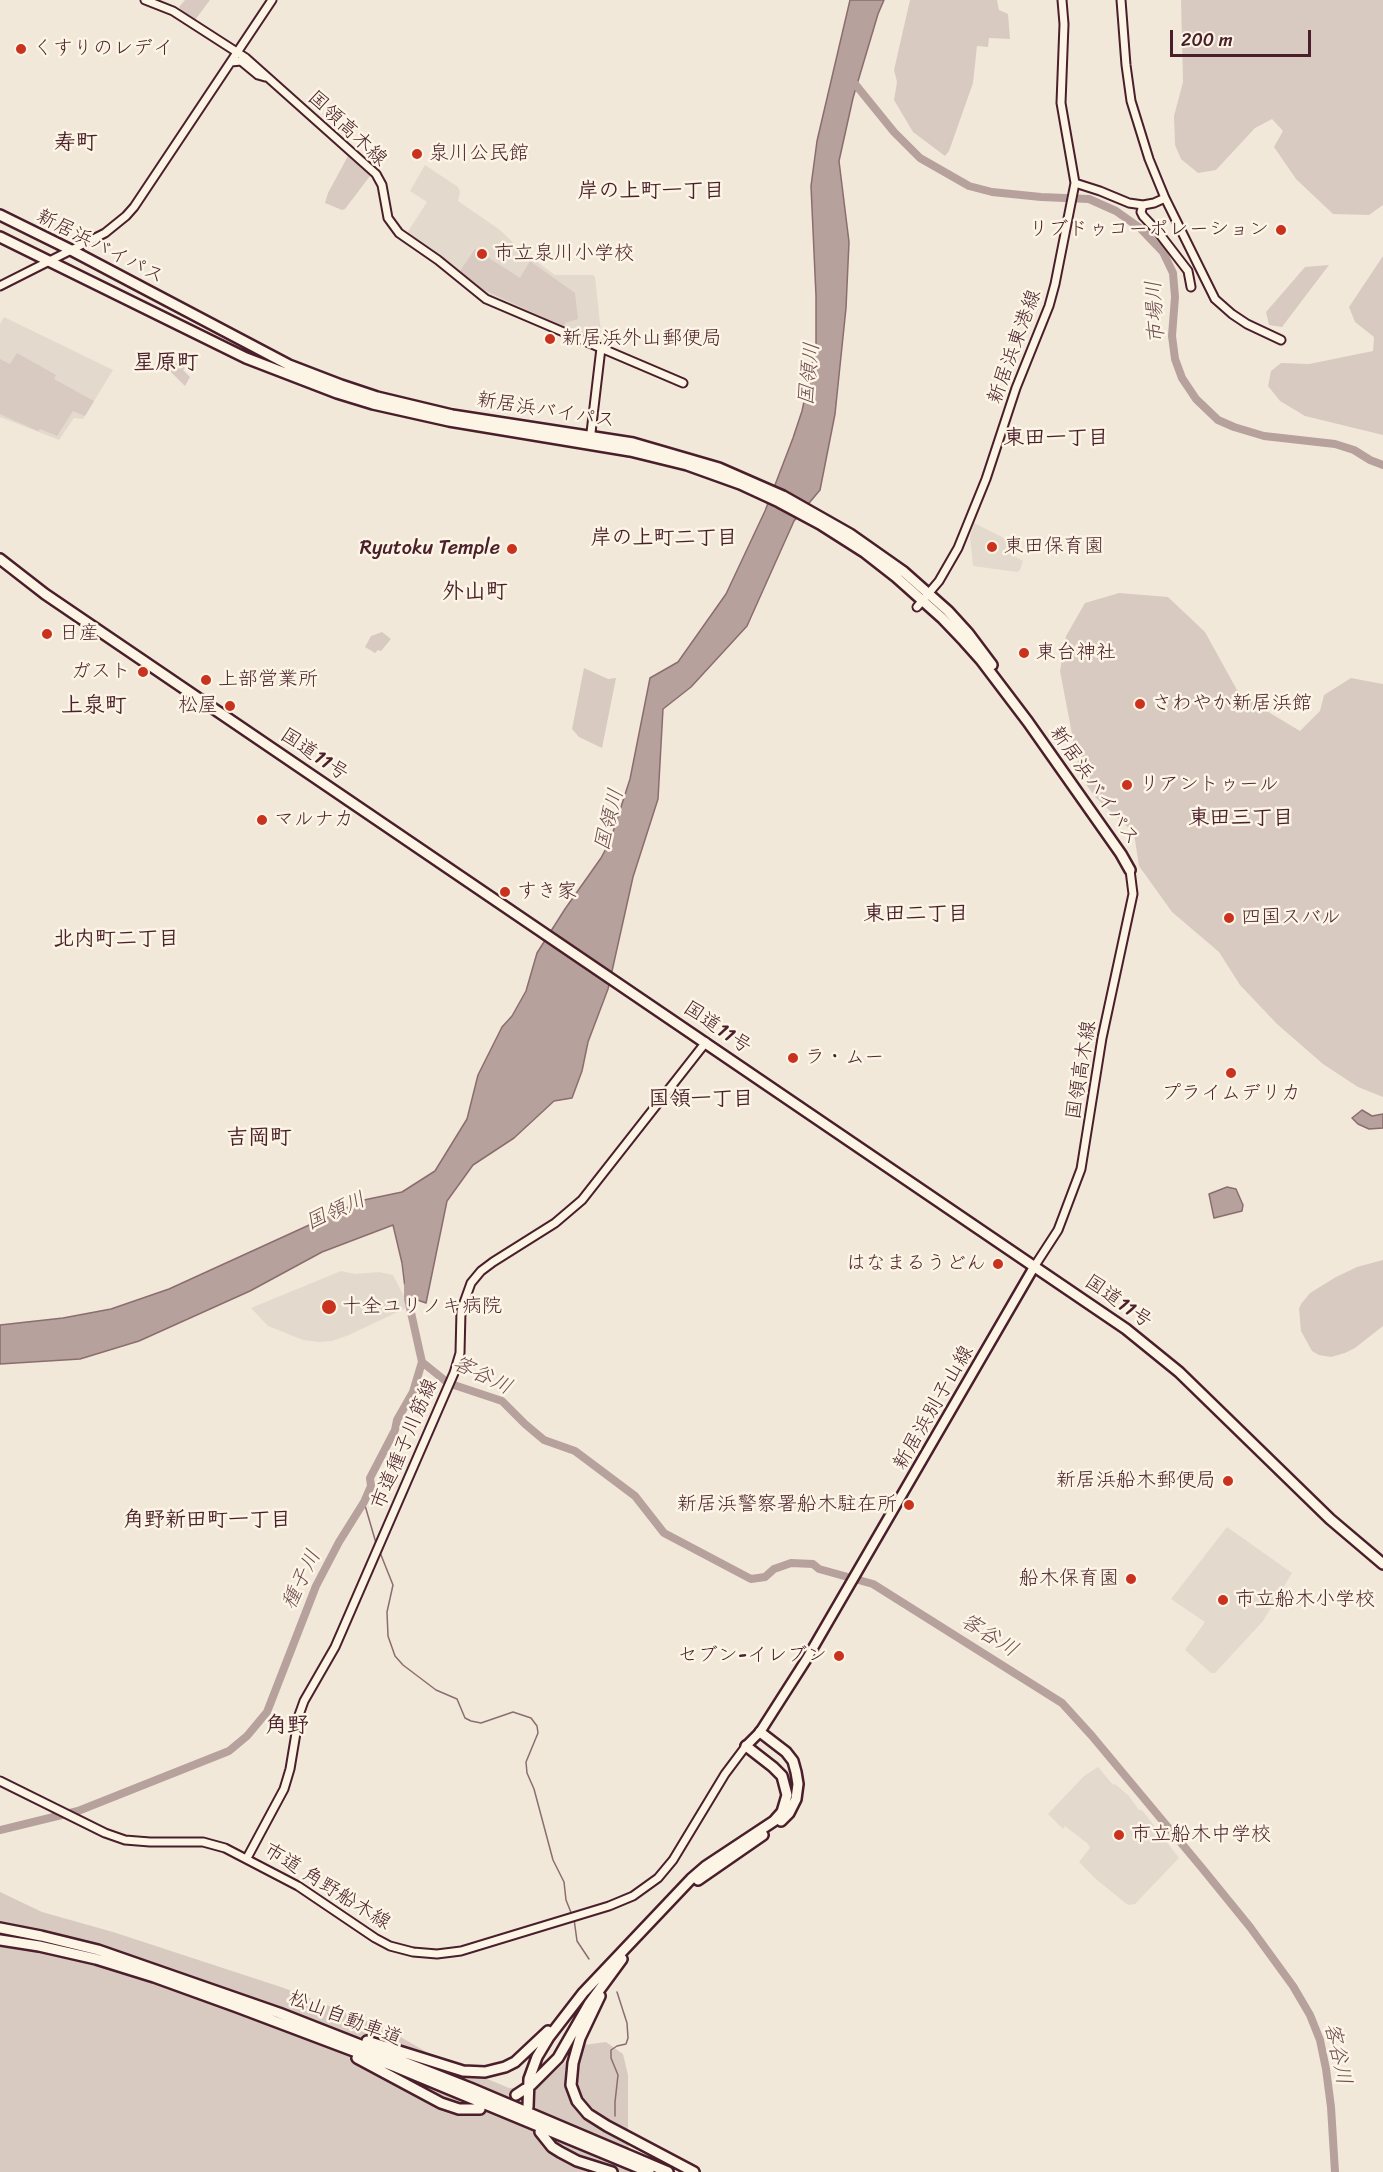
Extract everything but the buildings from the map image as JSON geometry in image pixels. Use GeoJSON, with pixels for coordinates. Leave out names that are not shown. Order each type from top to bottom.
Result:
{"type":"FeatureCollection","features":[{"type":"Feature","properties":{"kind":"highway","name":"新居浜バイパス"},"geometry":{"type":"LineString","coordinates":[[0,215],[289,365],[333,382],[377,397],[452,415],[590,439]]}},
{"type":"Feature","properties":{"kind":"highway","name":"新居浜バイパス"},"geometry":{"type":"LineString","coordinates":[[0,237],[246,358],[337,393],[373,404],[449,421],[633,443],[690,458],[783,496],[874,550],[923,600],[962,626],[986,655],[1028,722],[1130,870]]}},
{"type":"Feature","properties":{"kind":"highway","name":"国道11号"},"geometry":{"type":"LineString","coordinates":[[0,559],[45,594],[620,983],[1151,1347],[1330,1518],[1383,1564]]}},
{"type":"Feature","properties":{"kind":"highway"},"geometry":{"type":"LineString","coordinates":[[524,2090],[558,2058],[589,2004],[620,1961],[682,1893],[779,1824],[789,1813],[796,1799],[798,1784],[793,1761],[782,1748],[760,1732]]}},
{"type":"Feature","properties":{"kind":"highway"},"geometry":{"type":"LineString","coordinates":[[279,2013],[463,2071],[485,2072],[505,2067],[524,2055],[583,1994],[647,1922],[691,1879],[706,1866],[774,1821],[782,1812],[787,1795],[782,1776],[746,1746]]}},
{"type":"Feature","properties":{"kind":"highway","name":"松山自動車道"},"geometry":{"type":"LineString","coordinates":[[0,1928],[69,1942],[128,1959],[279,2013],[470,2088],[668,2172]]}},
{"type":"Feature","properties":{"kind":"highway","name":"松山自動車道"},"geometry":{"type":"LineString","coordinates":[[0,1940],[96,1959],[154,1977],[406,2071],[649,2172]]}},
{"type":"Feature","properties":{"kind":"highway"},"geometry":{"type":"LineString","coordinates":[[620,1961],[601,1993],[576,2050],[571,2075],[573,2093],[582,2108],[596,2119],[694,2172]]}},
{"type":"Feature","properties":{"kind":"highway"},"geometry":{"type":"LineString","coordinates":[[528,2107],[529,2079],[537,2057],[549,2037],[583,1994]]}},
{"type":"Feature","properties":{"kind":"highway"},"geometry":{"type":"LineString","coordinates":[[237,2007],[353,2056],[441,2103],[459,2109],[480,2109]]}},
{"type":"Feature","properties":{"kind":"highway"},"geometry":{"type":"LineString","coordinates":[[540,2132],[552,2147],[568,2157],[612,2172]]}},
{"type":"Feature","properties":{"kind":"main road","name":"新居浜別子山線"},"geometry":{"type":"LineString","coordinates":[[746,1746],[760,1732],[861,1568],[1034,1267]]}},
{"type":"Feature","properties":{"kind":"street","name":"国領高木線"},"geometry":{"type":"LineString","coordinates":[[145,0],[173,11],[238,51],[376,174],[382,185],[388,218],[399,233],[438,260],[486,299],[683,383]]}},
{"type":"Feature","properties":{"kind":"street"},"geometry":{"type":"LineString","coordinates":[[0,286],[105,233],[134,207],[272,0]]}},
{"type":"Feature","properties":{"kind":"street"},"geometry":{"type":"LineString","coordinates":[[1062,0],[1064,24],[1061,103],[1074,186],[1100,191],[1129,203],[1143,205],[1165,198]]}},
{"type":"Feature","properties":{"kind":"street"},"geometry":{"type":"LineString","coordinates":[[1121,0],[1131,101],[1149,159],[1165,198],[1215,299],[1247,324],[1281,340]]}},
{"type":"Feature","properties":{"kind":"street"},"geometry":{"type":"LineString","coordinates":[[230,63],[241,61],[258,75],[268,78]]}},
{"type":"Feature","properties":{"kind":"street","name":"新居浜東港線"},"geometry":{"type":"LineString","coordinates":[[923,600],[950,564],[986,479],[1016,388],[1049,306],[1074,186]]}},
{"type":"Feature","properties":{"kind":"street"},"geometry":{"type":"LineString","coordinates":[[1143,205],[1141,212],[1143,216],[1188,271],[1191,287]]}},
{"type":"Feature","properties":{"kind":"street"},"geometry":{"type":"LineString","coordinates":[[590,439],[601,348]]}},
{"type":"Feature","properties":{"kind":"street","name":"国領高木線"},"geometry":{"type":"LineString","coordinates":[[1034,1267],[1058,1230],[1081,1169],[1102,1038],[1133,894],[1130,870]]}},
{"type":"Feature","properties":{"kind":"street","name":"市道種子川筋線"},"geometry":{"type":"LineString","coordinates":[[247,1858],[284,1789],[304,1701],[335,1647],[454,1373],[460,1353],[461,1311],[471,1283],[493,1262],[555,1223],[582,1200],[706,1042]]}},
{"type":"Feature","properties":{"kind":"street","name":"市道 角野船木線"},"geometry":{"type":"LineString","coordinates":[[0,1780],[105,1833],[125,1840],[203,1842],[225,1848],[298,1886],[390,1946],[413,1952],[436,1954],[461,1951],[609,1906],[633,1896],[658,1878],[673,1860],[725,1774],[746,1746]]}},
{"type":"Feature","properties":{"kind":"shaded area"},"geometry":{"type":"Polygon","coordinates":[[[185,0],[210,0],[195,20],[179,7],[185,0]]]}},
{"type":"Feature","properties":{"kind":"shaded area"},"geometry":{"type":"Polygon","coordinates":[[[910,0],[997,0],[999,10],[1008,14],[1010,39],[989,38],[988,47],[977,46],[973,83],[949,151],[945,156],[913,132],[894,100],[897,82],[894,70],[910,0]]]}},
{"type":"Feature","properties":{"kind":"shaded area"},"geometry":{"type":"Polygon","coordinates":[[[1181,0],[1383,0],[1383,205],[1369,215],[1333,214],[1296,179],[1274,147],[1283,131],[1272,119],[1255,128],[1216,170],[1198,173],[1181,159],[1175,145],[1174,116],[1183,82],[1181,0]]]}},
{"type":"Feature","properties":{"kind":"shaded area"},"geometry":{"type":"Polygon","coordinates":[[[348,156],[370,176],[342,210],[325,203],[348,156]]]}},
{"type":"Feature","properties":{"kind":"shaded area","name":"市立泉川小学校"},"geometry":{"type":"Polygon","coordinates":[[[425,165],[458,187],[460,192],[458,201],[500,230],[521,250],[555,275],[593,275],[595,277],[601,332],[597,342],[522,311],[479,290],[434,252],[407,233],[427,202],[410,191],[425,165]]]}},
{"type":"Feature","properties":{"kind":"shaded area"},"geometry":{"type":"Polygon","coordinates":[[[475,249],[520,278],[530,261],[575,293],[578,319],[565,323],[564,327],[480,288],[460,271],[475,249]]]}},
{"type":"Feature","properties":{"kind":"shaded area"},"geometry":{"type":"Polygon","coordinates":[[[1383,256],[1383,435],[1305,416],[1280,401],[1268,386],[1271,371],[1281,363],[1309,364],[1373,351],[1374,337],[1355,322],[1349,307],[1383,256]]]}},
{"type":"Feature","properties":{"kind":"shaded area"},"geometry":{"type":"Polygon","coordinates":[[[1329,265],[1282,327],[1269,325],[1266,312],[1305,267],[1329,265]]]}},
{"type":"Feature","properties":{"kind":"shaded area"},"geometry":{"type":"Polygon","coordinates":[[[4,317],[113,370],[83,419],[74,418],[59,440],[0,417],[0,324],[4,317]]]}},
{"type":"Feature","properties":{"kind":"shaded area"},"geometry":{"type":"Polygon","coordinates":[[[17,353],[56,375],[54,379],[94,401],[85,416],[73,411],[57,436],[40,429],[38,431],[0,414],[0,359],[10,364],[17,353]]]}},
{"type":"Feature","properties":{"kind":"shaded area"},"geometry":{"type":"Polygon","coordinates":[[[171,360],[185,368],[183,370],[190,377],[185,386],[162,366],[166,361],[171,360]]]}},
{"type":"Feature","properties":{"kind":"shaded area","name":"東田保育園"},"geometry":{"type":"Polygon","coordinates":[[[974,523],[1016,544],[1011,554],[1023,561],[1020,570],[1017,572],[973,566],[970,537],[974,523]]]}},
{"type":"Feature","properties":{"kind":"shaded area"},"geometry":{"type":"Polygon","coordinates":[[[1119,593],[1168,597],[1205,632],[1237,690],[1300,731],[1320,711],[1324,695],[1351,678],[1383,684],[1383,1097],[1358,1087],[1323,1064],[1277,1024],[1240,985],[1219,952],[1172,912],[1139,866],[1134,833],[1096,798],[1080,776],[1060,671],[1066,636],[1085,603],[1119,593]]]}},
{"type":"Feature","properties":{"kind":"shaded area"},"geometry":{"type":"Polygon","coordinates":[[[382,632],[391,639],[381,651],[378,650],[375,653],[365,647],[371,636],[382,632]]]}},
{"type":"Feature","properties":{"kind":"shaded area"},"geometry":{"type":"Polygon","coordinates":[[[584,668],[608,679],[616,678],[602,748],[579,737],[572,729],[584,668]]]}},
{"type":"Feature","properties":{"kind":"shaded area"},"geometry":{"type":"Polygon","coordinates":[[[1383,1260],[1383,1326],[1345,1353],[1331,1357],[1312,1351],[1301,1331],[1299,1309],[1301,1304],[1310,1293],[1336,1277],[1357,1267],[1383,1260]]]}},
{"type":"Feature","properties":{"kind":"shaded area","name":"十全ユリノキ病院"},"geometry":{"type":"Polygon","coordinates":[[[341,1271],[355,1274],[379,1272],[393,1275],[406,1300],[406,1308],[349,1335],[332,1341],[319,1342],[303,1340],[268,1326],[251,1308],[341,1271]]]}},
{"type":"Feature","properties":{"kind":"shaded area","name":"市立船木小学校"},"geometry":{"type":"Polygon","coordinates":[[[1227,1527],[1292,1573],[1263,1621],[1215,1673],[1211,1673],[1185,1650],[1205,1622],[1171,1599],[1227,1527]]]}},
{"type":"Feature","properties":{"kind":"shaded area","name":"市立船木中学校"},"geometry":{"type":"Polygon","coordinates":[[[1098,1767],[1113,1785],[1115,1784],[1129,1796],[1139,1810],[1142,1810],[1179,1858],[1135,1904],[1128,1905],[1079,1862],[1090,1848],[1088,1844],[1065,1826],[1063,1829],[1048,1814],[1084,1776],[1098,1767]]]}},
{"type":"Feature","properties":{"kind":"shaded area"},"geometry":{"type":"Polygon","coordinates":[[[0,1892],[42,1912],[113,1932],[284,1988],[385,2028],[437,2058],[509,2088],[538,2087],[584,2045],[606,2042],[623,2054],[628,2075],[628,2144],[634,2172],[0,2172],[0,1892]]]}},
{"type":"Feature","properties":{"kind":"water","name":"国領川"},"geometry":{"type":"Polygon","coordinates":[[[850,0],[884,0],[853,98],[839,161],[849,242],[846,308],[835,414],[820,490],[794,521],[747,626],[691,687],[663,709],[658,799],[633,877],[608,989],[588,1042],[582,1071],[572,1098],[554,1101],[514,1138],[473,1165],[447,1201],[426,1303],[406,1296],[402,1263],[393,1225],[322,1252],[250,1291],[139,1341],[80,1359],[0,1364],[0,1325],[63,1318],[111,1309],[169,1289],[364,1200],[402,1192],[435,1171],[467,1119],[478,1075],[502,1027],[512,1016],[526,991],[537,953],[610,841],[630,779],[650,678],[678,662],[726,594],[765,511],[793,438],[802,411],[816,346],[811,186],[817,141],[850,0]]]}},
{"type":"Feature","properties":{"kind":"water"},"geometry":{"type":"Polygon","coordinates":[[[1362,1110],[1372,1116],[1383,1114],[1383,1128],[1369,1129],[1358,1124],[1352,1118],[1362,1110]]]}},
{"type":"Feature","properties":{"kind":"water"},"geometry":{"type":"Polygon","coordinates":[[[1227,1187],[1236,1189],[1243,1205],[1242,1211],[1214,1218],[1209,1194],[1227,1187]]]}},
{"type":"Feature","properties":{"kind":"waterway","name":"市場川"},"geometry":{"type":"LineString","coordinates":[[851,79],[894,132],[920,158],[969,186],[992,192],[1089,199],[1116,211],[1140,228],[1163,252],[1173,273],[1175,297],[1172,336],[1175,359],[1182,378],[1196,399],[1218,420],[1264,436],[1335,444],[1354,450],[1383,465]]}},
{"type":"Feature","properties":{"kind":"waterway","name":"種子川"},"geometry":{"type":"LineString","coordinates":[[0,1830],[78,1811],[229,1751],[247,1736],[267,1712],[316,1586],[339,1542],[364,1502],[371,1486],[370,1478],[413,1392],[422,1362],[408,1299],[408,1286]]}},
{"type":"Feature","properties":{"kind":"waterway","name":"客谷川"},"geometry":{"type":"LineString","coordinates":[[422,1362],[448,1383],[502,1401],[544,1440],[575,1451],[635,1496],[664,1533],[751,1579],[765,1577],[774,1569],[791,1563],[813,1564],[819,1569],[873,1584],[1062,1703],[1250,1927],[1293,1986],[1310,2015],[1320,2040],[1326,2069],[1335,2172]]}},
{"type":"Feature","properties":{"kind":"waterway"},"geometry":{"type":"LineString","coordinates":[[364,1502],[376,1543]]}},
{"type":"Feature","properties":{"kind":"waterway"},"geometry":{"type":"LineString","coordinates":[[379,1550],[393,1585],[387,1612],[388,1636],[395,1656],[403,1665],[436,1690],[457,1699],[465,1718],[471,1721],[481,1723],[513,1712],[531,1718],[537,1726],[538,1733],[526,1762],[527,1773],[534,1789],[553,1860],[564,1882],[566,1900],[572,1915]]}},
{"type":"Feature","properties":{"kind":"waterway"},"geometry":{"type":"LineString","coordinates":[[574,1919],[577,1941],[589,1959]]}},
{"type":"Feature","properties":{"kind":"waterway"},"geometry":{"type":"LineString","coordinates":[[615,2116],[618,2075],[611,2058],[611,2050],[626,2044],[628,2038],[627,2023],[617,1992]]}},
{"type":"Feature","properties":{"kind":"place","name":"くすりのレデイ"},"geometry":{"type":"Point","coordinates":[21,49]}},
{"type":"Feature","properties":{"kind":"place","name":"泉川公民館"},"geometry":{"type":"Point","coordinates":[417,154]}},
{"type":"Feature","properties":{"kind":"place","name":"リブドゥコーポレーション"},"geometry":{"type":"Point","coordinates":[1281,230]}},
{"type":"Feature","properties":{"kind":"place","name":"市立泉川小学校"},"geometry":{"type":"Point","coordinates":[482,254]}},
{"type":"Feature","properties":{"kind":"place","name":"新居浜外山郵便局"},"geometry":{"type":"Point","coordinates":[550,339]}},
{"type":"Feature","properties":{"kind":"place","name":"東田保育園"},"geometry":{"type":"Point","coordinates":[992,547]}},
{"type":"Feature","properties":{"kind":"place","name":"Ryutoku Temple"},"geometry":{"type":"Point","coordinates":[512,549]}},
{"type":"Feature","properties":{"kind":"place","name":"日産"},"geometry":{"type":"Point","coordinates":[47,634]}},
{"type":"Feature","properties":{"kind":"place","name":"東台神社"},"geometry":{"type":"Point","coordinates":[1024,653]}},
{"type":"Feature","properties":{"kind":"place","name":"ガスト"},"geometry":{"type":"Point","coordinates":[143,672]}},
{"type":"Feature","properties":{"kind":"place","name":"上部営業所"},"geometry":{"type":"Point","coordinates":[206,680]}},
{"type":"Feature","properties":{"kind":"place","name":"さわやか新居浜館"},"geometry":{"type":"Point","coordinates":[1140,704]}},
{"type":"Feature","properties":{"kind":"place","name":"松屋"},"geometry":{"type":"Point","coordinates":[230,706]}},
{"type":"Feature","properties":{"kind":"place","name":"リアントゥール"},"geometry":{"type":"Point","coordinates":[1127,785]}},
{"type":"Feature","properties":{"kind":"place","name":"マルナカ"},"geometry":{"type":"Point","coordinates":[262,820]}},
{"type":"Feature","properties":{"kind":"place","name":"すき家"},"geometry":{"type":"Point","coordinates":[505,892]}},
{"type":"Feature","properties":{"kind":"place","name":"四国スバル"},"geometry":{"type":"Point","coordinates":[1229,918]}},
{"type":"Feature","properties":{"kind":"place","name":"ラ・ムー"},"geometry":{"type":"Point","coordinates":[793,1058]}},
{"type":"Feature","properties":{"kind":"place","name":"プライムデリカ"},"geometry":{"type":"Point","coordinates":[1231,1073]}},
{"type":"Feature","properties":{"kind":"place","name":"はなまるうどん"},"geometry":{"type":"Point","coordinates":[998,1264]}},
{"type":"Feature","properties":{"kind":"place","name":"十全ユリノキ病院"},"geometry":{"type":"Point","coordinates":[329,1307]}},
{"type":"Feature","properties":{"kind":"place","name":"新居浜船木郵便局"},"geometry":{"type":"Point","coordinates":[1228,1481]}},
{"type":"Feature","properties":{"kind":"place","name":"新居浜警察署船木駐在所"},"geometry":{"type":"Point","coordinates":[909,1505]}},
{"type":"Feature","properties":{"kind":"place","name":"船木保育園"},"geometry":{"type":"Point","coordinates":[1131,1579]}},
{"type":"Feature","properties":{"kind":"place","name":"市立船木小学校"},"geometry":{"type":"Point","coordinates":[1223,1600]}},
{"type":"Feature","properties":{"kind":"place","name":"セブン-イレブン"},"geometry":{"type":"Point","coordinates":[839,1656]}},
{"type":"Feature","properties":{"kind":"place","name":"市立船木中学校"},"geometry":{"type":"Point","coordinates":[1119,1835]}},
{"type":"Feature","properties":{"kind":"district","name":"寿町"},"geometry":{"type":"Point","coordinates":[76,143]}},
{"type":"Feature","properties":{"kind":"district","name":"岸の上町一丁目"},"geometry":{"type":"Point","coordinates":[651,192]}},
{"type":"Feature","properties":{"kind":"district","name":"星原町"},"geometry":{"type":"Point","coordinates":[166,363]}},
{"type":"Feature","properties":{"kind":"district","name":"東田一丁目"},"geometry":{"type":"Point","coordinates":[1056,439]}},
{"type":"Feature","properties":{"kind":"district","name":"岸の上町二丁目"},"geometry":{"type":"Point","coordinates":[664,539]}},
{"type":"Feature","properties":{"kind":"district","name":"外山町"},"geometry":{"type":"Point","coordinates":[475,592]}},
{"type":"Feature","properties":{"kind":"district","name":"上泉町"},"geometry":{"type":"Point","coordinates":[94,706]}},
{"type":"Feature","properties":{"kind":"district","name":"東田三丁目"},"geometry":{"type":"Point","coordinates":[1241,819]}},
{"type":"Feature","properties":{"kind":"district","name":"東田二丁目"},"geometry":{"type":"Point","coordinates":[916,915]}},
{"type":"Feature","properties":{"kind":"district","name":"北内町二丁目"},"geometry":{"type":"Point","coordinates":[116,940]}},
{"type":"Feature","properties":{"kind":"district","name":"国領一丁目"},"geometry":{"type":"Point","coordinates":[701,1100]}},
{"type":"Feature","properties":{"kind":"district","name":"吉岡町"},"geometry":{"type":"Point","coordinates":[259,1138]}},
{"type":"Feature","properties":{"kind":"district","name":"角野新田町一丁目"},"geometry":{"type":"Point","coordinates":[207,1521]}},
{"type":"Feature","properties":{"kind":"district","name":"角野"},"geometry":{"type":"Point","coordinates":[287,1726]}}]}
